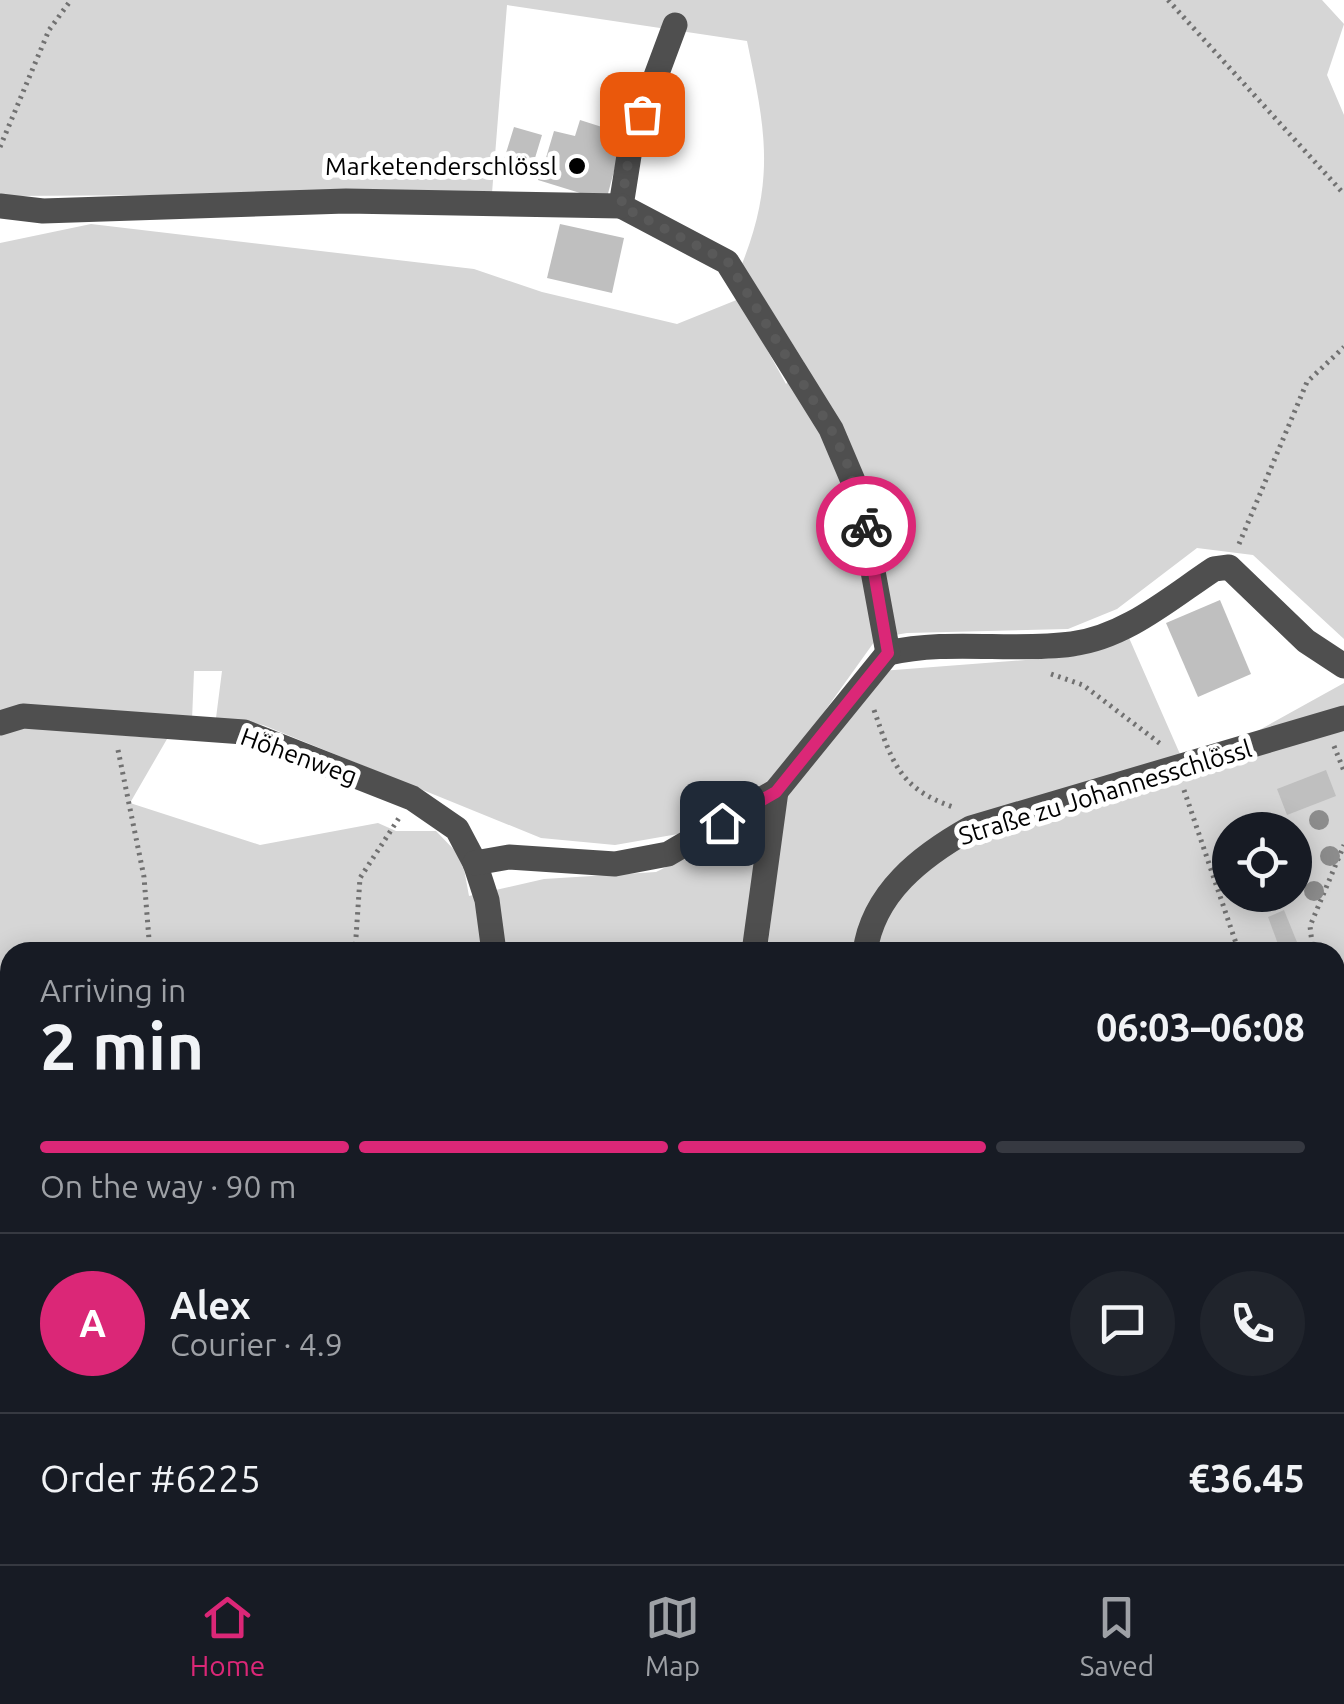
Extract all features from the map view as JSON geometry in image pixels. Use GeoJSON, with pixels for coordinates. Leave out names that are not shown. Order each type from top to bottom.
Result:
{"type":"FeatureCollection","features":[{"type":"Feature","properties":{"kind":"street"},"geometry":{"type":"LineString","coordinates":[[621,206],[631,144],[675,25]]}},
{"type":"Feature","properties":{"kind":"street"},"geometry":{"type":"LineString","coordinates":[[0,206],[43,211],[346,201],[621,206],[728,262],[831,429],[859,495],[888,653]]}},
{"type":"Feature","properties":{"kind":"street"},"geometry":{"type":"LineString","coordinates":[[476,863],[510,857],[615,864],[668,854],[776,792],[888,653],[922,645],[1073,644],[1121,630],[1214,569],[1229,567],[1306,641],[1344,666]]}},
{"type":"Feature","properties":{"kind":"street","name":"Höhenweg"},"geometry":{"type":"LineString","coordinates":[[0,723],[23,716],[244,732],[412,798],[457,829],[476,863],[492,942]]}},
{"type":"Feature","properties":{"kind":"street","name":"Straße zu Johannesschlössl"},"geometry":{"type":"LineString","coordinates":[[866,942],[868,930],[894,885],[935,848],[964,832],[1344,718]]}},
{"type":"Feature","properties":{"kind":"street"},"geometry":{"type":"LineString","coordinates":[[755,942],[776,792]]}},
{"type":"Feature","properties":{"kind":"path"},"geometry":{"type":"LineString","coordinates":[[0,147],[48,30],[71,0]]}},
{"type":"Feature","properties":{"kind":"path"},"geometry":{"type":"LineString","coordinates":[[1168,0],[1344,194]]}},
{"type":"Feature","properties":{"kind":"path"},"geometry":{"type":"LineString","coordinates":[[1229,567],[1307,382],[1344,347]]}},
{"type":"Feature","properties":{"kind":"path"},"geometry":{"type":"LineString","coordinates":[[1032,644],[1047,673],[1084,684],[1173,754],[1236,942]]}},
{"type":"Feature","properties":{"kind":"path"},"geometry":{"type":"LineString","coordinates":[[864,682],[892,759],[910,788],[953,806],[964,832]]}},
{"type":"Feature","properties":{"kind":"path"},"geometry":{"type":"LineString","coordinates":[[112,722],[144,877],[149,942]]}},
{"type":"Feature","properties":{"kind":"path"},"geometry":{"type":"LineString","coordinates":[[355,942],[360,878],[412,798]]}},
{"type":"Feature","properties":{"kind":"path"},"geometry":{"type":"LineString","coordinates":[[1312,942],[1310,926],[1344,845]]}},
{"type":"Feature","properties":{"kind":"shaded area"},"geometry":{"type":"Polygon","coordinates":[[[0,0],[1322,0],[1344,24],[1327,75],[1344,115],[1344,639],[1253,555],[1197,548],[1117,609],[1068,629],[907,633],[877,638],[769,789],[678,834],[615,845],[541,838],[263,725],[216,718],[222,671],[194,671],[192,720],[0,714],[0,243],[91,224],[474,269],[542,292],[677,324],[739,299],[786,384],[804,362],[742,264],[760,205],[764,153],[759,100],[747,41],[507,5],[492,193],[7,196],[0,195],[0,0]]]}},
{"type":"Feature","properties":{"kind":"shaded area"},"geometry":{"type":"Polygon","coordinates":[[[1126,631],[1187,770],[1344,683],[1344,942],[768,942],[786,795],[881,671],[1077,656],[1126,631]]]}},
{"type":"Feature","properties":{"kind":"shaded area"},"geometry":{"type":"Polygon","coordinates":[[[23,727],[167,739],[130,803],[260,845],[378,823],[396,831],[436,831],[462,858],[469,896],[544,879],[656,872],[761,820],[746,942],[0,942],[0,733],[23,727]]]}},
{"type":"Feature","properties":{"kind":"building","name":"Marketenderschlössl"},"geometry":{"type":"Polygon","coordinates":[[[580,120],[624,134],[606,201],[538,180],[540,172],[531,170],[530,174],[502,166],[514,127],[542,135],[535,158],[545,161],[554,131],[575,136],[580,120]]]}},
{"type":"Feature","properties":{"kind":"building"},"geometry":{"type":"Polygon","coordinates":[[[560,224],[624,238],[612,293],[547,278],[560,224]]]}},
{"type":"Feature","properties":{"kind":"building"},"geometry":{"type":"Polygon","coordinates":[[[1220,600],[1251,674],[1198,697],[1166,623],[1220,600]]]}},
{"type":"Feature","properties":{"kind":"building"},"geometry":{"type":"Polygon","coordinates":[[[1326,770],[1336,796],[1286,812],[1277,789],[1326,770]]]}},
{"type":"Feature","properties":{"kind":"building"},"geometry":{"type":"Polygon","coordinates":[[[1285,912],[1297,942],[1277,942],[1268,917],[1285,912]]]}},
{"type":"Feature","properties":{"kind":"way so far"},"geometry":{"type":"LineString","coordinates":[[642,114],[631,144],[621,206],[728,262],[831,429],[859,495],[866,526]]}},
{"type":"Feature","properties":{"kind":"place","name":"Marketenderschlössl"},"geometry":{"type":"Point","coordinates":[577,166]}},
{"type":"Feature","properties":{"kind":"route"},"geometry":{"type":"LineString","coordinates":[[722,823],[776,792],[888,653],[866,526]]}}]}
